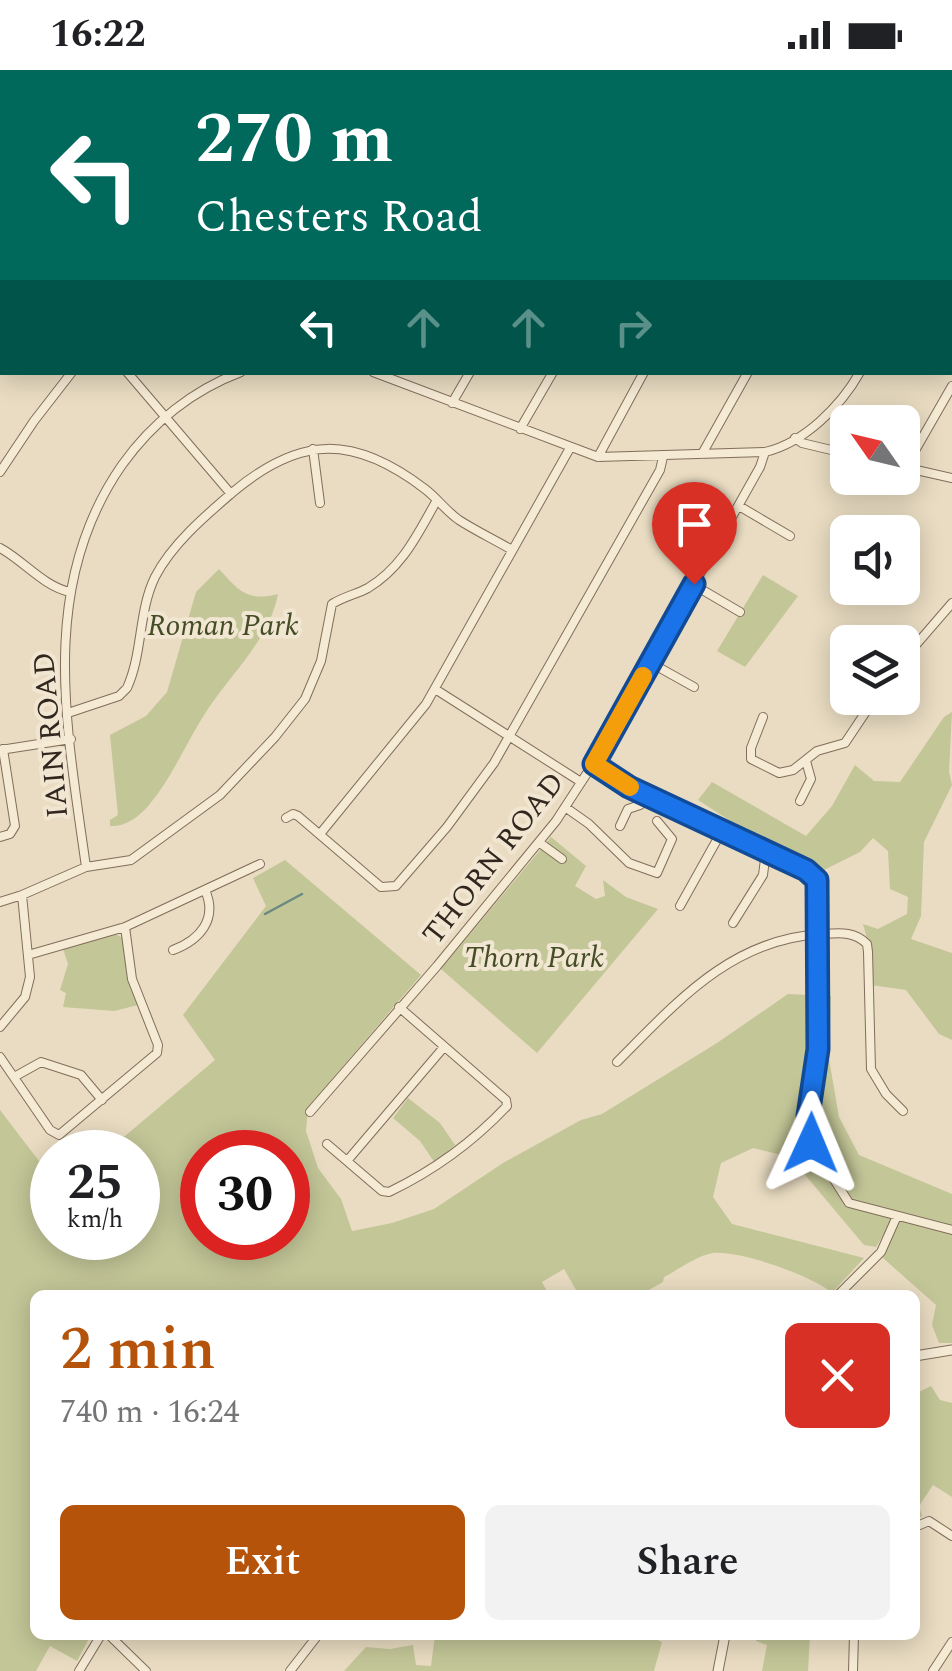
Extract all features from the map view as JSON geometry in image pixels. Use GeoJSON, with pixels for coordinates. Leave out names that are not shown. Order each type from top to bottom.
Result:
{"type":"FeatureCollection","features":[{"type":"Feature","properties":{"kind":"street"},"geometry":{"type":"LineString","coordinates":[[0,472],[70,375]]}},
{"type":"Feature","properties":{"kind":"street"},"geometry":{"type":"LineString","coordinates":[[130,375],[230,494]]}},
{"type":"Feature","properties":{"kind":"street","name":"IAIN ROAD"},"geometry":{"type":"LineString","coordinates":[[86,867],[64,653],[77,553],[98,505],[132,451],[165,416],[212,385],[235,375]]}},
{"type":"Feature","properties":{"kind":"street"},"geometry":{"type":"LineString","coordinates":[[386,375],[598,458],[765,452],[795,438],[842,400],[858,375]]}},
{"type":"Feature","properties":{"kind":"street"},"geometry":{"type":"LineString","coordinates":[[452,403],[468,375]]}},
{"type":"Feature","properties":{"kind":"street"},"geometry":{"type":"LineString","coordinates":[[520,429],[551,375]]}},
{"type":"Feature","properties":{"kind":"street"},"geometry":{"type":"LineString","coordinates":[[598,458],[642,375]]}},
{"type":"Feature","properties":{"kind":"street"},"geometry":{"type":"LineString","coordinates":[[702,454],[746,375]]}},
{"type":"Feature","properties":{"kind":"street"},"geometry":{"type":"LineString","coordinates":[[920,441],[952,386]]}},
{"type":"Feature","properties":{"kind":"street"},"geometry":{"type":"LineString","coordinates":[[795,438],[802,444],[830,450]]}},
{"type":"Feature","properties":{"kind":"street"},"geometry":{"type":"LineString","coordinates":[[320,834],[408,729],[435,689],[570,448]]}},
{"type":"Feature","properties":{"kind":"street"},"geometry":{"type":"LineString","coordinates":[[313,449],[320,503]]}},
{"type":"Feature","properties":{"kind":"street"},"geometry":{"type":"LineString","coordinates":[[68,714],[124,691],[132,676],[144,608],[154,578],[201,520],[267,466],[313,449],[357,451],[380,460],[456,517],[512,550]]}},
{"type":"Feature","properties":{"kind":"street","name":"THORN ROAD"},"geometry":{"type":"LineString","coordinates":[[310,1112],[540,843],[565,807],[594,764],[765,452]]}},
{"type":"Feature","properties":{"kind":"street"},"geometry":{"type":"LineString","coordinates":[[286,818],[295,814],[382,886],[396,886],[479,786],[662,465],[663,457]]}},
{"type":"Feature","properties":{"kind":"street"},"geometry":{"type":"LineString","coordinates":[[920,471],[952,478]]}},
{"type":"Feature","properties":{"kind":"street"},"geometry":{"type":"LineString","coordinates":[[0,902],[86,867],[131,860],[202,810],[243,773],[305,699],[321,661],[332,604],[368,588],[393,569],[409,550],[437,500]]}},
{"type":"Feature","properties":{"kind":"street"},"geometry":{"type":"LineString","coordinates":[[738,506],[790,536]]}},
{"type":"Feature","properties":{"kind":"street"},"geometry":{"type":"LineString","coordinates":[[0,548],[48,583],[70,592]]}},
{"type":"Feature","properties":{"kind":"street"},"geometry":{"type":"LineString","coordinates":[[694,584],[740,612]]}},
{"type":"Feature","properties":{"kind":"street"},"geometry":{"type":"LineString","coordinates":[[920,640],[952,603]]}},
{"type":"Feature","properties":{"kind":"street"},"geometry":{"type":"LineString","coordinates":[[650,663],[694,687]]}},
{"type":"Feature","properties":{"kind":"street"},"geometry":{"type":"LineString","coordinates":[[435,689],[581,782]]}},
{"type":"Feature","properties":{"kind":"street"},"geometry":{"type":"LineString","coordinates":[[763,717],[750,748],[754,762],[783,773],[817,751],[838,746],[850,737],[865,715]]}},
{"type":"Feature","properties":{"kind":"street"},"geometry":{"type":"LineString","coordinates":[[0,837],[10,834],[15,826],[2,750],[70,739]]}},
{"type":"Feature","properties":{"kind":"street"},"geometry":{"type":"LineString","coordinates":[[800,801],[811,779],[806,761]]}},
{"type":"Feature","properties":{"kind":"street"},"geometry":{"type":"LineString","coordinates":[[594,764],[646,794],[806,870],[817,880],[818,1049],[808,1116],[811,1143],[849,1203],[952,1230]]}},
{"type":"Feature","properties":{"kind":"street"},"geometry":{"type":"LineString","coordinates":[[620,826],[628,808],[641,807],[646,794]]}},
{"type":"Feature","properties":{"kind":"street"},"geometry":{"type":"LineString","coordinates":[[565,807],[589,824],[629,863],[657,874],[669,874]]}},
{"type":"Feature","properties":{"kind":"street"},"geometry":{"type":"LineString","coordinates":[[656,821],[672,839],[657,874]]}},
{"type":"Feature","properties":{"kind":"street"},"geometry":{"type":"LineString","coordinates":[[680,906],[724,829]]}},
{"type":"Feature","properties":{"kind":"street"},"geometry":{"type":"LineString","coordinates":[[540,843],[562,859]]}},
{"type":"Feature","properties":{"kind":"street"},"geometry":{"type":"LineString","coordinates":[[733,923],[741,900],[763,875],[766,851]]}},
{"type":"Feature","properties":{"kind":"street"},"geometry":{"type":"LineString","coordinates":[[28,955],[125,927],[260,864]]}},
{"type":"Feature","properties":{"kind":"street"},"geometry":{"type":"LineString","coordinates":[[173,950],[192,943],[205,927],[210,911],[206,890]]}},
{"type":"Feature","properties":{"kind":"street"},"geometry":{"type":"LineString","coordinates":[[0,1027],[25,997],[30,977],[22,895]]}},
{"type":"Feature","properties":{"kind":"street"},"geometry":{"type":"LineString","coordinates":[[0,1057],[55,1134],[63,1132],[156,1053],[158,1046],[132,980],[125,927]]}},
{"type":"Feature","properties":{"kind":"street"},"geometry":{"type":"LineString","coordinates":[[616,1062],[684,996],[723,965],[756,947],[818,934],[853,934],[866,944],[871,1069],[903,1112]]}},
{"type":"Feature","properties":{"kind":"street"},"geometry":{"type":"LineString","coordinates":[[327,1144],[389,1192],[434,1168],[485,1129],[506,1106],[506,1100],[399,1007]]}},
{"type":"Feature","properties":{"kind":"street"},"geometry":{"type":"LineString","coordinates":[[347,1161],[444,1047]]}},
{"type":"Feature","properties":{"kind":"street"},"geometry":{"type":"LineString","coordinates":[[14,1078],[40,1062],[81,1075],[102,1100]]}},
{"type":"Feature","properties":{"kind":"street"},"geometry":{"type":"LineString","coordinates":[[325,1094],[334,1101]]}},
{"type":"Feature","properties":{"kind":"street"},"geometry":{"type":"LineString","coordinates":[[843,1290],[882,1252],[896,1216]]}},
{"type":"Feature","properties":{"kind":"street"},"geometry":{"type":"LineString","coordinates":[[920,1355],[952,1350]]}},
{"type":"Feature","properties":{"kind":"street"},"geometry":{"type":"LineString","coordinates":[[920,1524],[929,1521],[952,1536]]}},
{"type":"Feature","properties":{"kind":"street"},"geometry":{"type":"LineString","coordinates":[[79,1671],[98,1640]]}},
{"type":"Feature","properties":{"kind":"street"},"geometry":{"type":"LineString","coordinates":[[114,1640],[146,1671]]}},
{"type":"Feature","properties":{"kind":"street"},"geometry":{"type":"LineString","coordinates":[[290,1671],[312,1640]]}},
{"type":"Feature","properties":{"kind":"street"},"geometry":{"type":"LineString","coordinates":[[718,1671],[724,1640]]}},
{"type":"Feature","properties":{"kind":"street"},"geometry":{"type":"LineString","coordinates":[[852,1671],[854,1640]]}},
{"type":"Feature","properties":{"kind":"street"},"geometry":{"type":"LineString","coordinates":[[932,1671],[952,1642]]}},
{"type":"Feature","properties":{"kind":"green space","name":"Roman Park"},"geometry":{"type":"Polygon","coordinates":[[[219,569],[244,593],[259,597],[278,594],[274,610],[158,793],[136,817],[110,826],[110,820],[118,815],[110,735],[146,716],[167,692],[196,592],[219,569]]]}},
{"type":"Feature","properties":{"kind":"green space"},"geometry":{"type":"Polygon","coordinates":[[[763,575],[798,596],[745,667],[717,651],[763,575]]]}},
{"type":"Feature","properties":{"kind":"green space"},"geometry":{"type":"Polygon","coordinates":[[[952,712],[952,785],[924,842],[921,916],[911,939],[952,953],[952,1040],[939,1034],[906,990],[871,985],[869,946],[863,924],[878,929],[907,914],[908,897],[890,889],[888,851],[873,838],[860,852],[814,875],[731,833],[729,820],[698,800],[712,782],[806,836],[832,806],[855,765],[874,781],[900,782],[944,717],[952,712]]]}},
{"type":"Feature","properties":{"kind":"green space","name":"Thorn Park"},"geometry":{"type":"Polygon","coordinates":[[[551,837],[586,866],[575,886],[596,899],[605,896],[603,880],[626,897],[658,909],[537,1053],[441,969],[551,837]]]}},
{"type":"Feature","properties":{"kind":"green space"},"geometry":{"type":"Polygon","coordinates":[[[285,860],[421,975],[308,1107],[306,1130],[180,1130],[180,1260],[310,1260],[310,1143],[318,1168],[341,1199],[352,1231],[392,1223],[434,1209],[503,1163],[581,1120],[602,1114],[788,994],[831,996],[829,1059],[839,1117],[859,1155],[952,1194],[952,1343],[939,1343],[932,1325],[936,1305],[883,1258],[898,1222],[894,1218],[876,1247],[864,1245],[790,1157],[753,1148],[721,1163],[713,1197],[732,1224],[864,1258],[835,1290],[775,1265],[713,1253],[664,1277],[663,1282],[649,1290],[576,1290],[564,1269],[542,1282],[546,1290],[30,1290],[30,1640],[88,1640],[77,1661],[50,1646],[36,1671],[0,1671],[0,1110],[30,1149],[30,1260],[160,1260],[160,1130],[132,1130],[215,1060],[183,1015],[266,906],[253,878],[285,860]]]}},
{"type":"Feature","properties":{"kind":"green space"},"geometry":{"type":"Polygon","coordinates":[[[113,933],[123,938],[127,977],[138,1005],[114,1011],[63,1007],[66,993],[60,990],[68,964],[63,949],[113,933]]]}},
{"type":"Feature","properties":{"kind":"green space"},"geometry":{"type":"Polygon","coordinates":[[[408,1098],[440,1123],[455,1145],[435,1163],[420,1141],[393,1118],[408,1098]]]}},
{"type":"Feature","properties":{"kind":"green space"},"geometry":{"type":"Polygon","coordinates":[[[931,1386],[940,1400],[952,1403],[952,1497],[933,1485],[920,1504],[920,1392],[931,1386]]]}},
{"type":"Feature","properties":{"kind":"green space"},"geometry":{"type":"Polygon","coordinates":[[[434,1640],[662,1642],[654,1671],[344,1671],[366,1647],[390,1649],[413,1645],[416,1665],[431,1666],[434,1640]]]}},
{"type":"Feature","properties":{"kind":"green space"},"geometry":{"type":"Polygon","coordinates":[[[810,1640],[808,1671],[762,1671],[767,1645],[756,1641],[810,1640]]]}},
{"type":"Feature","properties":{"kind":"waterway"},"geometry":{"type":"LineString","coordinates":[[265,914],[302,894]]}},
{"type":"Feature","properties":{"kind":"slow traffic"},"geometry":{"type":"LineString","coordinates":[[630,787],[594,764],[643,676]]}},
{"type":"Feature","properties":{"kind":"route"},"geometry":{"type":"LineString","coordinates":[[694,584],[594,764],[629,787],[724,829],[806,870],[817,880],[818,1049],[808,1116],[811,1143]]}}]}
